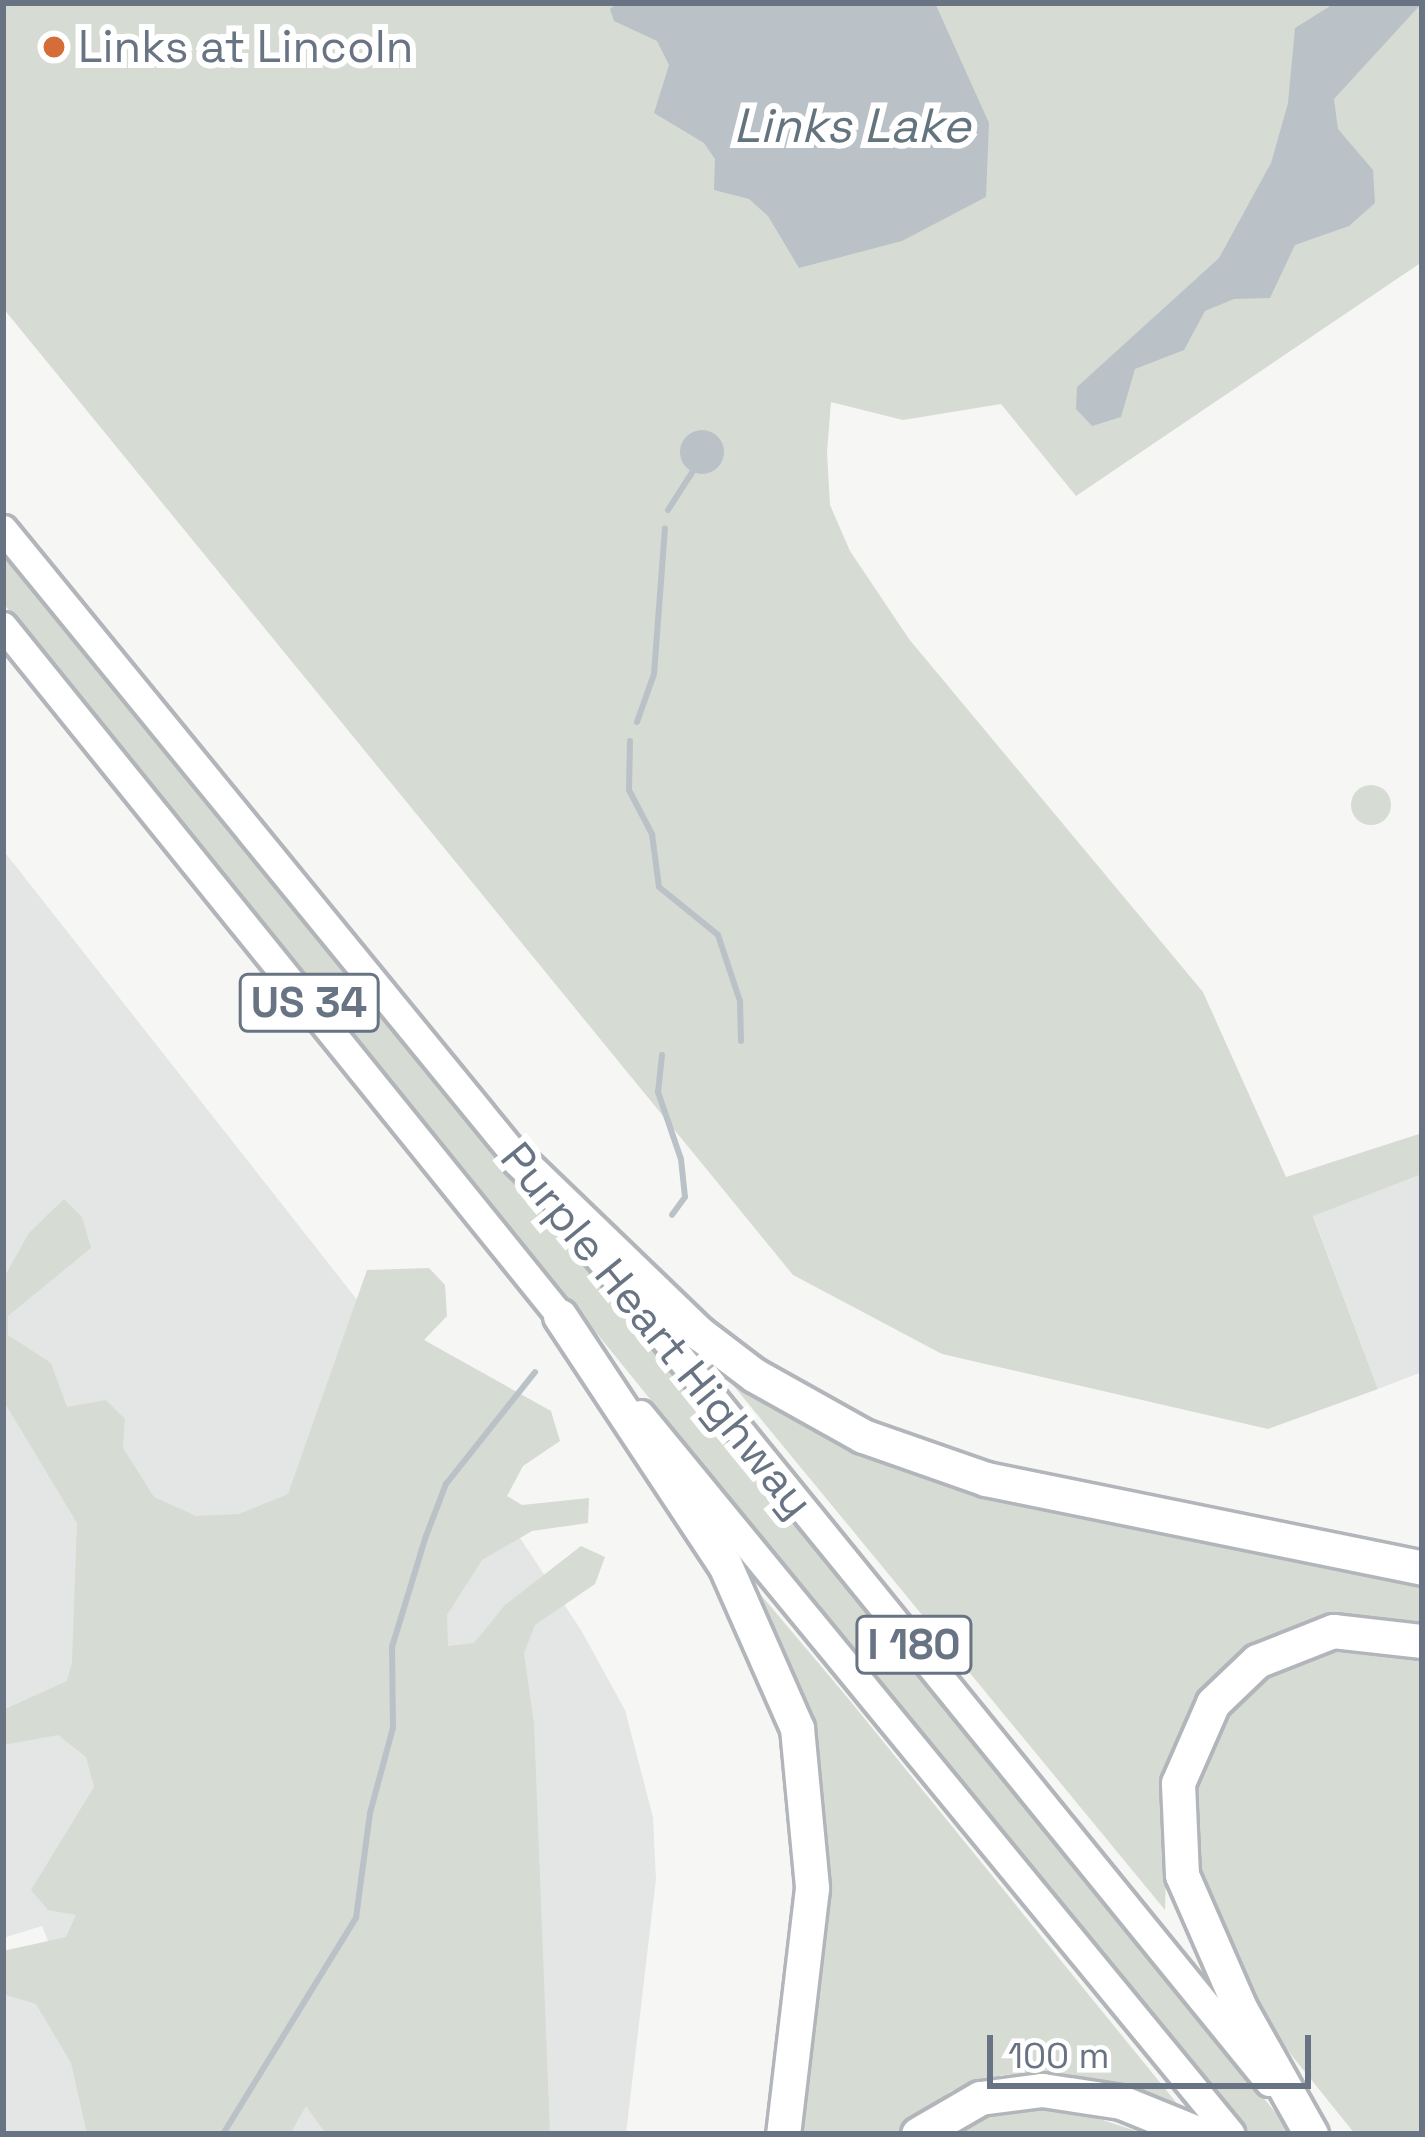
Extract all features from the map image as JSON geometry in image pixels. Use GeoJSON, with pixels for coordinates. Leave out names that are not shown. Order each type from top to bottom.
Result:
{"type":"FeatureCollection","features":[{"type":"Feature","properties":{"kind":"highway"},"geometry":{"type":"LineString","coordinates":[[518,1158],[700,1334],[772,1386],[863,1436],[986,1479],[1422,1568]]}},
{"type":"Feature","properties":{"kind":"highway"},"geometry":{"type":"LineString","coordinates":[[560,1316],[725,1565],[796,1728],[812,1888],[784,2134]]}},
{"type":"Feature","properties":{"kind":"highway"},"geometry":{"type":"LineString","coordinates":[[1311,2133],[1241,2010],[1182,1874],[1178,1783],[1213,1703],[1268,1654],[1333,1631],[1422,1641]]}},
{"type":"Feature","properties":{"kind":"highway"},"geometry":{"type":"LineString","coordinates":[[918,2134],[980,2098],[1042,2090],[1121,2102],[1200,2134]]}},
{"type":"Feature","properties":{"kind":"main road","name":"Purple Heart Highway"},"geometry":{"type":"LineString","coordinates":[[3,529],[1311,2133]]}},
{"type":"Feature","properties":{"kind":"main road","name":"Purple Heart Highway"},"geometry":{"type":"LineString","coordinates":[[3,626],[560,1316],[1232,2134]]}},
{"type":"Feature","properties":{"kind":"shaded area","name":"Links at Lincoln"},"geometry":{"type":"Polygon","coordinates":[[[3,3],[1422,3],[1422,262],[1076,496],[1001,404],[903,420],[831,402],[827,452],[830,505],[850,551],[909,639],[1203,992],[1286,1177],[1422,1133],[1422,1174],[1313,1216],[1378,1389],[1268,1429],[942,1354],[793,1275],[3,308],[3,3]]]}},
{"type":"Feature","properties":{"kind":"shaded area"},"geometry":{"type":"Polygon","coordinates":[[[3,550],[1293,2134],[1249,2134],[833,1624],[3,603],[3,550]]]}},
{"type":"Feature","properties":{"kind":"shaded area"},"geometry":{"type":"Polygon","coordinates":[[[1371,785],[1385,791],[1391,805],[1385,819],[1371,825],[1357,819],[1351,805],[1357,791],[1371,785]]]}},
{"type":"Feature","properties":{"kind":"shaded area"},"geometry":{"type":"Polygon","coordinates":[[[3,850],[388,1339],[581,1630],[625,1710],[653,1817],[656,1879],[626,2134],[3,2134],[3,1988],[60,1970],[42,1926],[3,1938],[3,850]]]}},
{"type":"Feature","properties":{"kind":"shaded area"},"geometry":{"type":"Polygon","coordinates":[[[1422,1174],[1422,1372],[1378,1389],[1313,1215],[1422,1174]]]}},
{"type":"Feature","properties":{"kind":"shaded area"},"geometry":{"type":"Polygon","coordinates":[[[64,1199],[82,1217],[91,1248],[8,1316],[8,1335],[51,1363],[67,1407],[106,1400],[125,1419],[123,1448],[154,1497],[196,1516],[239,1514],[288,1494],[367,1270],[429,1268],[445,1285],[447,1316],[424,1340],[551,1411],[560,1441],[523,1466],[507,1496],[522,1505],[589,1498],[588,1523],[532,1531],[482,1560],[447,1615],[448,1646],[474,1643],[505,1605],[581,1546],[605,1557],[595,1584],[535,1625],[524,1653],[534,1724],[550,2134],[326,2134],[306,2106],[290,2134],[87,2134],[71,2063],[36,2004],[3,1994],[3,1951],[66,1937],[76,1915],[48,1910],[31,1890],[94,1787],[86,1757],[58,1735],[3,1745],[3,1710],[67,1681],[72,1662],[77,1523],[3,1400],[3,1279],[29,1233],[64,1199]]]}},
{"type":"Feature","properties":{"kind":"shaded area"},"geometry":{"type":"Polygon","coordinates":[[[709,1356],[865,1446],[1422,1572],[1422,1626],[1339,1617],[1295,1627],[1250,1650],[1215,1681],[1186,1721],[1169,1770],[1165,1910],[709,1356]]]}},
{"type":"Feature","properties":{"kind":"shaded area"},"geometry":{"type":"Polygon","coordinates":[[[760,1594],[1201,2133],[1109,2084],[1054,2072],[1002,2075],[951,2091],[895,2134],[790,2134],[818,1890],[760,1594]]]}},
{"type":"Feature","properties":{"kind":"shaded area"},"geometry":{"type":"Polygon","coordinates":[[[1327,1644],[1422,1656],[1422,2134],[1355,2134],[1264,2021],[1262,2005],[1228,1959],[1189,1846],[1190,1795],[1213,1724],[1250,1679],[1327,1644]]]}},
{"type":"Feature","properties":{"kind":"shaded area"},"geometry":{"type":"Polygon","coordinates":[[[1007,2103],[1059,2106],[1146,2134],[935,2134],[1007,2103]]]}},
{"type":"Feature","properties":{"kind":"water","name":"Links Lake"},"geometry":{"type":"Polygon","coordinates":[[[618,3],[935,3],[989,123],[986,197],[902,241],[799,268],[768,216],[749,199],[714,190],[715,159],[704,143],[654,113],[669,65],[657,41],[614,21],[610,9],[618,3]]]}},
{"type":"Feature","properties":{"kind":"water"},"geometry":{"type":"Polygon","coordinates":[[[1335,3],[1422,3],[1334,99],[1338,129],[1373,170],[1375,203],[1349,226],[1295,245],[1270,298],[1234,299],[1205,311],[1184,350],[1135,369],[1121,417],[1092,426],[1076,409],[1077,387],[1219,258],[1271,163],[1288,103],[1295,28],[1335,3]]]}},
{"type":"Feature","properties":{"kind":"water"},"geometry":{"type":"Polygon","coordinates":[[[702,430],[717,437],[724,452],[717,467],[702,474],[687,467],[680,452],[687,437],[702,430]]]}},
{"type":"Feature","properties":{"kind":"waterway"},"geometry":{"type":"LineString","coordinates":[[668,510],[695,468]]}},
{"type":"Feature","properties":{"kind":"waterway"},"geometry":{"type":"LineString","coordinates":[[637,722],[654,674],[665,528]]}},
{"type":"Feature","properties":{"kind":"waterway"},"geometry":{"type":"LineString","coordinates":[[630,741],[629,790],[652,834],[659,887],[718,935],[740,1001],[741,1041]]}},
{"type":"Feature","properties":{"kind":"waterway"},"geometry":{"type":"LineString","coordinates":[[662,1055],[658,1092],[681,1159],[685,1197],[672,1215]]}},
{"type":"Feature","properties":{"kind":"waterway"},"geometry":{"type":"LineString","coordinates":[[223,2134],[356,1918],[370,1813],[393,1728],[392,1647],[426,1536],[446,1484],[535,1372]]}},
{"type":"Feature","properties":{"kind":"place","name":"Links at Lincoln"},"geometry":{"type":"Point","coordinates":[54,47]}}]}
